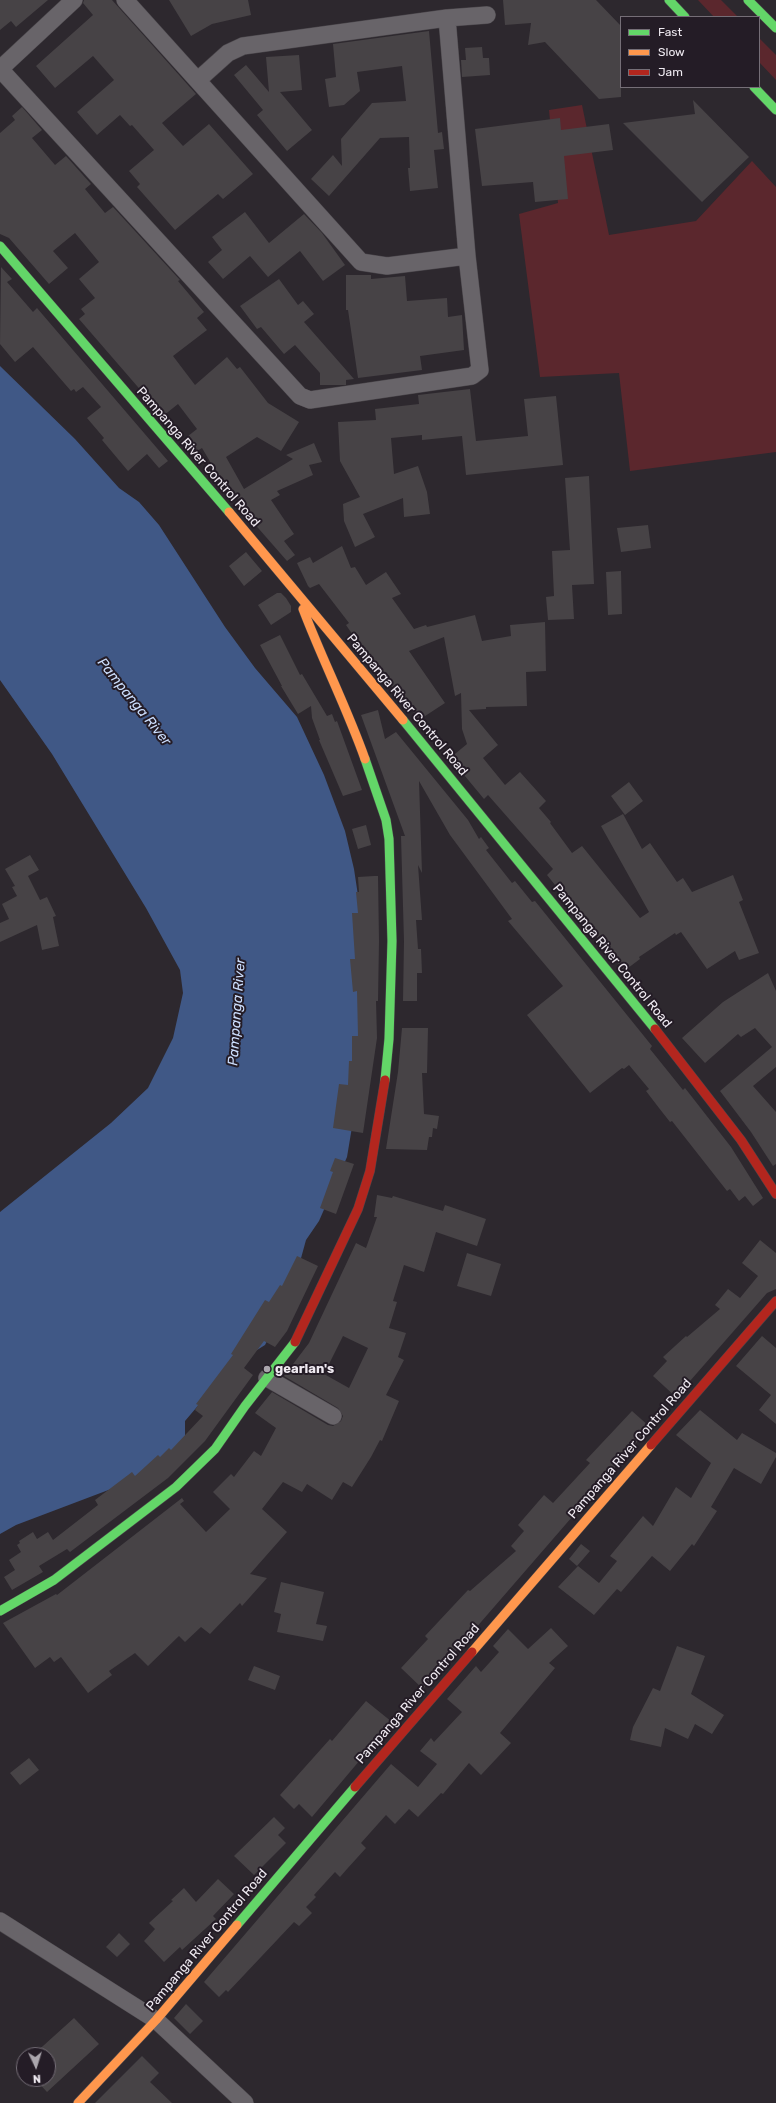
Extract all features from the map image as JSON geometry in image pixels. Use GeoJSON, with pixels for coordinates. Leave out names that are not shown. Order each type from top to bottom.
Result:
{"type":"FeatureCollection","features":[{"type":"Feature","properties":{"kind":"main road"},"geometry":{"type":"LineString","coordinates":[[669,0],[684,16]]}},
{"type":"Feature","properties":{"kind":"main road"},"geometry":{"type":"LineString","coordinates":[[748,0],[776,28]]}},
{"type":"Feature","properties":{"kind":"main road"},"geometry":{"type":"LineString","coordinates":[[755,88],[776,110]]}},
{"type":"Feature","properties":{"kind":"main road","name":"Pampanga River Control Road"},"geometry":{"type":"LineString","coordinates":[[0,246],[296,591],[518,860],[687,1069],[741,1140],[776,1194]]}},
{"type":"Feature","properties":{"kind":"main road"},"geometry":{"type":"LineString","coordinates":[[0,1611],[54,1580],[176,1487],[215,1449],[298,1338],[358,1209],[370,1171],[384,1085],[392,993],[389,839],[386,820],[355,731],[318,648],[296,591]]}},
{"type":"Feature","properties":{"kind":"main road","name":"Pampanga River Control Road"},"geometry":{"type":"LineString","coordinates":[[78,2103],[156,2020],[297,1853],[776,1301]]}},
{"type":"Feature","properties":{"kind":"street"},"geometry":{"type":"LineString","coordinates":[[74,0],[0,69],[300,396],[310,400],[472,376],[478,373],[481,367],[467,256],[447,18]]}},
{"type":"Feature","properties":{"kind":"street"},"geometry":{"type":"LineString","coordinates":[[125,0],[361,262],[387,266],[467,256]]}},
{"type":"Feature","properties":{"kind":"street"},"geometry":{"type":"LineString","coordinates":[[198,80],[228,53],[243,46],[447,18],[486,15]]}},
{"type":"Feature","properties":{"kind":"street"},"geometry":{"type":"LineString","coordinates":[[267,1378],[332,1416]]}},
{"type":"Feature","properties":{"kind":"street"},"geometry":{"type":"LineString","coordinates":[[0,1921],[156,2020],[245,2103]]}},
{"type":"Feature","properties":{"kind":"shaded area"},"geometry":{"type":"Polygon","coordinates":[[[698,0],[721,0],[737,16],[713,16],[698,0]]]}},
{"type":"Feature","properties":{"kind":"shaded area"},"geometry":{"type":"Polygon","coordinates":[[[760,39],[776,55],[776,80],[760,63],[760,39]]]}},
{"type":"Feature","properties":{"kind":"shaded area"},"geometry":{"type":"Polygon","coordinates":[[[582,105],[609,235],[696,221],[752,161],[776,187],[776,452],[630,471],[619,373],[540,377],[519,214],[558,203],[549,110],[582,105]]]}},
{"type":"Feature","properties":{"kind":"water","name":"Pampanga River"},"geometry":{"type":"Polygon","coordinates":[[[0,366],[75,439],[119,488],[139,502],[159,525],[225,627],[255,668],[297,717],[324,775],[345,831],[354,869],[365,942],[355,1109],[347,1157],[319,1221],[306,1240],[292,1291],[265,1345],[257,1350],[241,1355],[185,1421],[185,1441],[182,1448],[119,1486],[16,1525],[0,1534],[0,1212],[111,1123],[148,1088],[173,1038],[183,993],[180,970],[146,908],[52,754],[0,680],[0,366]]]}},
{"type":"Feature","properties":{"kind":"building"},"geometry":{"type":"Polygon","coordinates":[[[0,0],[48,0],[16,27],[11,21],[0,30],[0,0]]]}},
{"type":"Feature","properties":{"kind":"building"},"geometry":{"type":"Polygon","coordinates":[[[84,0],[112,0],[196,94],[162,123],[183,146],[209,124],[253,174],[223,199],[218,194],[175,230],[137,187],[140,184],[129,171],[154,150],[132,125],[130,126],[120,115],[97,135],[77,112],[114,80],[93,56],[55,88],[36,66],[93,15],[83,3],[84,0]]]}},
{"type":"Feature","properties":{"kind":"building"},"geometry":{"type":"Polygon","coordinates":[[[169,0],[248,0],[251,15],[212,24],[191,36],[169,0]]]}},
{"type":"Feature","properties":{"kind":"building"},"geometry":{"type":"Polygon","coordinates":[[[503,0],[596,0],[620,25],[621,97],[599,99],[545,42],[528,45],[531,23],[505,25],[503,0]]]}},
{"type":"Feature","properties":{"kind":"building"},"geometry":{"type":"Polygon","coordinates":[[[429,31],[438,133],[442,132],[444,149],[434,150],[438,188],[410,191],[408,168],[410,168],[409,137],[380,138],[329,196],[311,179],[333,155],[342,166],[341,139],[372,103],[406,101],[402,66],[357,72],[360,91],[344,105],[329,107],[325,79],[336,77],[333,44],[429,31]]]}},
{"type":"Feature","properties":{"kind":"building"},"geometry":{"type":"Polygon","coordinates":[[[482,47],[483,58],[489,58],[490,75],[462,77],[461,60],[466,60],[465,48],[482,47]]]}},
{"type":"Feature","properties":{"kind":"building"},"geometry":{"type":"Polygon","coordinates":[[[299,55],[302,90],[280,92],[312,130],[287,151],[257,115],[263,110],[234,75],[246,65],[269,92],[266,57],[299,55]]]}},
{"type":"Feature","properties":{"kind":"building"},"geometry":{"type":"Polygon","coordinates":[[[693,100],[749,157],[702,202],[623,123],[695,114],[693,100]]]}},
{"type":"Feature","properties":{"kind":"building"},"geometry":{"type":"Polygon","coordinates":[[[22,107],[42,130],[32,138],[55,165],[66,156],[91,184],[85,189],[105,213],[113,207],[180,280],[178,281],[204,312],[197,318],[207,330],[173,356],[195,385],[227,357],[237,369],[240,367],[268,403],[299,422],[281,451],[257,437],[226,457],[244,489],[293,459],[286,455],[314,443],[322,462],[309,465],[313,475],[277,491],[280,495],[271,500],[294,534],[284,541],[295,555],[287,561],[245,513],[238,498],[235,500],[202,448],[194,453],[183,440],[197,429],[178,404],[163,416],[79,319],[85,314],[81,309],[95,298],[79,279],[99,262],[75,233],[53,251],[68,268],[49,284],[9,238],[0,234],[0,133],[15,120],[12,116],[22,107]]]}},
{"type":"Feature","properties":{"kind":"building"},"geometry":{"type":"Polygon","coordinates":[[[560,118],[561,130],[609,124],[613,150],[564,156],[568,199],[535,202],[533,182],[482,186],[475,129],[560,118]]]}},
{"type":"Feature","properties":{"kind":"building"},"geometry":{"type":"Polygon","coordinates":[[[245,212],[269,243],[304,214],[322,233],[345,265],[323,281],[300,251],[268,277],[250,256],[223,279],[208,262],[222,250],[212,237],[245,212]]]}},
{"type":"Feature","properties":{"kind":"building"},"geometry":{"type":"Polygon","coordinates":[[[1,267],[12,279],[7,282],[33,312],[37,308],[168,461],[159,468],[147,454],[128,471],[102,440],[104,438],[87,418],[101,407],[83,387],[76,392],[74,389],[71,391],[33,347],[15,362],[0,344],[1,267]]]}},
{"type":"Feature","properties":{"kind":"building"},"geometry":{"type":"Polygon","coordinates":[[[346,275],[371,275],[371,279],[405,276],[407,301],[447,298],[448,317],[462,315],[464,350],[420,356],[422,370],[358,378],[348,310],[346,310],[346,275]]]}},
{"type":"Feature","properties":{"kind":"building"},"geometry":{"type":"Polygon","coordinates":[[[279,279],[298,305],[303,301],[314,314],[304,322],[354,379],[346,380],[346,385],[320,385],[320,373],[295,345],[284,354],[261,327],[257,329],[240,306],[279,279]]]}},
{"type":"Feature","properties":{"kind":"building"},"geometry":{"type":"Polygon","coordinates":[[[470,389],[476,441],[528,436],[524,399],[556,396],[563,465],[466,475],[462,436],[422,440],[422,435],[391,438],[394,474],[418,466],[427,492],[430,514],[404,517],[403,498],[363,514],[375,537],[355,547],[344,521],[343,504],[360,497],[340,461],[338,422],[376,420],[375,409],[419,404],[418,395],[470,389]]]}},
{"type":"Feature","properties":{"kind":"building"},"geometry":{"type":"Polygon","coordinates":[[[589,476],[594,584],[572,585],[574,619],[548,620],[546,597],[554,596],[552,551],[570,550],[565,478],[589,476]]]}},
{"type":"Feature","properties":{"kind":"building"},"geometry":{"type":"Polygon","coordinates":[[[648,525],[651,548],[621,552],[617,528],[648,525]]]}},
{"type":"Feature","properties":{"kind":"building"},"geometry":{"type":"Polygon","coordinates":[[[342,546],[351,568],[355,567],[366,585],[386,572],[401,594],[392,598],[414,629],[426,625],[427,627],[475,615],[482,641],[511,636],[510,625],[545,622],[546,671],[526,672],[527,706],[486,707],[486,709],[469,710],[498,745],[483,758],[505,785],[520,772],[546,801],[539,808],[551,822],[550,823],[572,853],[582,846],[640,918],[649,912],[601,826],[623,814],[642,849],[650,843],[677,882],[683,878],[692,892],[733,875],[743,900],[739,902],[759,953],[739,960],[735,951],[707,969],[681,932],[676,935],[675,933],[639,957],[640,959],[624,971],[547,875],[553,869],[488,795],[484,799],[450,758],[467,744],[462,729],[461,693],[455,696],[444,637],[409,651],[445,703],[419,720],[397,690],[395,691],[357,645],[359,644],[346,625],[349,623],[319,584],[310,588],[308,586],[297,563],[310,557],[313,563],[342,546]]]}},
{"type":"Feature","properties":{"kind":"building"},"geometry":{"type":"Polygon","coordinates":[[[246,552],[262,571],[244,586],[229,566],[246,552]]]}},
{"type":"Feature","properties":{"kind":"building"},"geometry":{"type":"Polygon","coordinates":[[[621,571],[622,614],[608,615],[606,572],[621,571]]]}},
{"type":"Feature","properties":{"kind":"building"},"geometry":{"type":"Polygon","coordinates":[[[277,593],[281,593],[286,598],[291,606],[291,612],[271,625],[258,605],[277,593]]]}},
{"type":"Feature","properties":{"kind":"building"},"geometry":{"type":"Polygon","coordinates":[[[280,635],[300,675],[302,674],[327,716],[332,714],[335,722],[337,721],[362,790],[343,796],[319,740],[312,718],[311,706],[298,714],[281,686],[260,645],[280,635]]]}},
{"type":"Feature","properties":{"kind":"building"},"geometry":{"type":"Polygon","coordinates":[[[378,710],[385,739],[396,732],[468,820],[479,839],[481,837],[489,848],[486,850],[512,883],[515,881],[532,902],[535,901],[652,1046],[650,1049],[683,1090],[685,1088],[731,1147],[763,1198],[753,1206],[745,1196],[739,1201],[730,1189],[727,1191],[672,1121],[670,1122],[659,1108],[646,1091],[649,1089],[629,1065],[624,1069],[622,1068],[590,1093],[527,1015],[563,986],[508,921],[512,919],[450,835],[419,781],[422,873],[418,865],[422,920],[416,920],[418,949],[421,949],[422,973],[417,973],[417,1001],[403,1001],[404,941],[401,836],[405,836],[361,715],[378,710]]]}},
{"type":"Feature","properties":{"kind":"building"},"geometry":{"type":"Polygon","coordinates":[[[629,782],[643,801],[625,815],[611,796],[629,782]]]}},
{"type":"Feature","properties":{"kind":"building"},"geometry":{"type":"Polygon","coordinates":[[[366,825],[371,845],[358,849],[352,829],[366,825]]]}},
{"type":"Feature","properties":{"kind":"building"},"geometry":{"type":"Polygon","coordinates":[[[30,855],[39,870],[28,876],[40,900],[47,897],[56,916],[53,917],[59,946],[42,950],[37,925],[0,942],[0,923],[9,919],[2,904],[17,896],[12,887],[15,886],[5,869],[30,855]]]}},
{"type":"Feature","properties":{"kind":"building"},"geometry":{"type":"Polygon","coordinates":[[[378,876],[379,941],[378,1001],[376,1001],[377,1038],[363,1133],[333,1128],[339,1084],[348,1085],[349,1061],[352,1061],[352,1036],[358,1036],[357,991],[353,992],[350,959],[355,959],[352,913],[358,913],[356,892],[359,892],[358,877],[378,876]]]}},
{"type":"Feature","properties":{"kind":"building"},"geometry":{"type":"Polygon","coordinates":[[[768,973],[776,991],[776,1067],[753,1086],[776,1112],[776,1164],[773,1166],[751,1132],[720,1091],[772,1047],[755,1028],[741,1037],[738,1034],[705,1063],[682,1038],[723,1002],[768,973]]]}},
{"type":"Feature","properties":{"kind":"building"},"geometry":{"type":"Polygon","coordinates":[[[402,1028],[428,1028],[427,1073],[422,1073],[424,1114],[439,1116],[437,1129],[433,1128],[432,1137],[429,1137],[427,1150],[386,1149],[398,1072],[402,1028]]]}},
{"type":"Feature","properties":{"kind":"building"},"geometry":{"type":"Polygon","coordinates":[[[335,1158],[354,1164],[336,1214],[320,1208],[333,1172],[330,1171],[335,1158]]]}},
{"type":"Feature","properties":{"kind":"building"},"geometry":{"type":"Polygon","coordinates":[[[377,1195],[392,1198],[393,1196],[443,1211],[445,1205],[486,1219],[477,1246],[436,1232],[424,1272],[404,1265],[393,1301],[397,1302],[389,1328],[406,1333],[398,1357],[404,1360],[386,1395],[399,1401],[382,1441],[380,1440],[352,1487],[343,1482],[332,1500],[307,1484],[302,1492],[283,1482],[262,1509],[287,1532],[250,1574],[267,1578],[242,1606],[240,1603],[210,1634],[201,1627],[185,1642],[179,1636],[148,1666],[135,1653],[109,1671],[112,1675],[88,1693],[61,1657],[54,1662],[50,1657],[35,1668],[3,1623],[56,1594],[57,1595],[182,1498],[184,1501],[180,1504],[206,1532],[230,1509],[213,1492],[231,1474],[234,1477],[254,1451],[261,1456],[276,1428],[255,1413],[272,1392],[328,1425],[333,1426],[341,1421],[343,1416],[338,1408],[284,1376],[309,1343],[356,1243],[366,1248],[377,1217],[374,1217],[377,1195]],[[343,1336],[324,1374],[349,1388],[368,1348],[343,1336]]]}},
{"type":"Feature","properties":{"kind":"building"},"geometry":{"type":"Polygon","coordinates":[[[760,1240],[776,1253],[776,1289],[767,1293],[676,1397],[653,1376],[667,1361],[663,1357],[686,1336],[687,1337],[720,1309],[715,1305],[728,1289],[740,1298],[758,1276],[742,1263],[760,1240]]]}},
{"type":"Feature","properties":{"kind":"building"},"geometry":{"type":"Polygon","coordinates":[[[467,1253],[501,1264],[491,1296],[457,1286],[467,1253]]]}},
{"type":"Feature","properties":{"kind":"building"},"geometry":{"type":"Polygon","coordinates":[[[297,1256],[318,1266],[287,1331],[275,1347],[264,1341],[244,1368],[253,1375],[205,1441],[168,1478],[70,1552],[67,1549],[39,1566],[43,1572],[12,1590],[4,1577],[15,1570],[9,1560],[21,1552],[17,1545],[20,1543],[19,1541],[33,1532],[37,1539],[48,1532],[53,1540],[98,1505],[95,1500],[132,1472],[135,1476],[158,1455],[160,1457],[169,1448],[171,1450],[203,1416],[195,1410],[198,1405],[196,1404],[233,1355],[231,1354],[265,1300],[269,1302],[280,1285],[282,1286],[297,1256]]]}},
{"type":"Feature","properties":{"kind":"building"},"geometry":{"type":"Polygon","coordinates":[[[762,1336],[776,1348],[776,1424],[759,1410],[771,1395],[736,1366],[762,1336]]]}},
{"type":"Feature","properties":{"kind":"building"},"geometry":{"type":"Polygon","coordinates":[[[700,1410],[737,1440],[742,1433],[776,1453],[776,1457],[761,1484],[734,1468],[711,1507],[717,1511],[694,1546],[692,1544],[670,1571],[652,1556],[621,1592],[617,1589],[594,1615],[558,1587],[578,1566],[599,1583],[617,1561],[610,1556],[643,1516],[653,1526],[676,1487],[691,1498],[711,1463],[676,1435],[700,1410]]]}},
{"type":"Feature","properties":{"kind":"building"},"geometry":{"type":"Polygon","coordinates":[[[632,1411],[650,1427],[423,1689],[401,1668],[428,1639],[425,1636],[468,1590],[470,1591],[516,1551],[511,1546],[524,1531],[518,1525],[544,1495],[553,1503],[590,1463],[586,1460],[632,1411]]]}},
{"type":"Feature","properties":{"kind":"building"},"geometry":{"type":"Polygon","coordinates":[[[581,1544],[590,1551],[577,1566],[569,1559],[581,1544]]]}},
{"type":"Feature","properties":{"kind":"building"},"geometry":{"type":"Polygon","coordinates":[[[281,1582],[324,1592],[316,1624],[327,1626],[323,1641],[277,1632],[281,1614],[274,1612],[281,1582]]]}},
{"type":"Feature","properties":{"kind":"building"},"geometry":{"type":"Polygon","coordinates":[[[551,1628],[568,1646],[549,1663],[555,1668],[500,1733],[511,1743],[481,1775],[469,1763],[443,1794],[441,1793],[418,1817],[409,1809],[395,1824],[386,1815],[361,1843],[366,1848],[340,1877],[335,1872],[314,1895],[316,1897],[306,1907],[312,1913],[299,1926],[294,1922],[228,1992],[226,1990],[219,1997],[204,1982],[391,1764],[418,1787],[437,1764],[420,1751],[431,1738],[434,1742],[462,1712],[447,1699],[476,1666],[481,1672],[499,1652],[493,1646],[508,1629],[528,1649],[551,1628]]]}},
{"type":"Feature","properties":{"kind":"building"},"geometry":{"type":"Polygon","coordinates":[[[677,1646],[705,1656],[691,1694],[724,1715],[712,1734],[695,1724],[688,1739],[665,1728],[661,1747],[630,1740],[633,1727],[653,1688],[660,1691],[677,1646]]]}},
{"type":"Feature","properties":{"kind":"building"},"geometry":{"type":"Polygon","coordinates":[[[254,1666],[280,1676],[275,1690],[248,1680],[254,1666]]]}},
{"type":"Feature","properties":{"kind":"building"},"geometry":{"type":"Polygon","coordinates":[[[366,1701],[392,1722],[312,1817],[299,1804],[294,1809],[280,1795],[330,1739],[332,1741],[366,1701]]]}},
{"type":"Feature","properties":{"kind":"building"},"geometry":{"type":"Polygon","coordinates":[[[29,1758],[39,1770],[20,1785],[10,1773],[29,1758]]]}},
{"type":"Feature","properties":{"kind":"building"},"geometry":{"type":"Polygon","coordinates":[[[274,1817],[285,1828],[278,1835],[286,1843],[254,1875],[234,1856],[274,1817]]]}},
{"type":"Feature","properties":{"kind":"building"},"geometry":{"type":"Polygon","coordinates":[[[218,1879],[234,1894],[213,1916],[216,1919],[182,1950],[180,1947],[164,1962],[144,1941],[155,1929],[149,1923],[173,1901],[171,1900],[184,1888],[196,1902],[218,1879]]]}},
{"type":"Feature","properties":{"kind":"building"},"geometry":{"type":"Polygon","coordinates":[[[119,1933],[130,1944],[117,1957],[106,1947],[119,1933]]]}},
{"type":"Feature","properties":{"kind":"building"},"geometry":{"type":"Polygon","coordinates":[[[186,2004],[203,2021],[190,2034],[174,2018],[186,2004]]]}},
{"type":"Feature","properties":{"kind":"building"},"geometry":{"type":"Polygon","coordinates":[[[74,2018],[99,2044],[56,2084],[56,2047],[42,2047],[74,2018]]]}},
{"type":"Feature","properties":{"kind":"building"},"geometry":{"type":"Polygon","coordinates":[[[142,2056],[159,2073],[150,2082],[172,2103],[95,2103],[142,2056]]]}},
{"type":"Feature","properties":{"kind":"building"},"geometry":{"type":"Polygon","coordinates":[[[42,2087],[52,2087],[47,2092],[42,2087]]]}},
{"type":"Feature","properties":{"kind":"traffic: fast"},"geometry":{"type":"LineString","coordinates":[[669,0],[684,16]]}},
{"type":"Feature","properties":{"kind":"traffic: fast"},"geometry":{"type":"LineString","coordinates":[[748,0],[776,28]]}},
{"type":"Feature","properties":{"kind":"traffic: fast"},"geometry":{"type":"LineString","coordinates":[[755,88],[776,110]]}},
{"type":"Feature","properties":{"kind":"traffic: fast"},"geometry":{"type":"LineString","coordinates":[[0,246],[229,512]]}},
{"type":"Feature","properties":{"kind":"traffic: fast"},"geometry":{"type":"LineString","coordinates":[[403,720],[655,1029]]}},
{"type":"Feature","properties":{"kind":"traffic: fast"},"geometry":{"type":"LineString","coordinates":[[365,759],[386,820],[389,839],[392,941],[389,1039],[385,1080]]}},
{"type":"Feature","properties":{"kind":"traffic: fast"},"geometry":{"type":"LineString","coordinates":[[0,1611],[54,1580],[176,1487],[215,1449],[245,1406],[295,1342]]}},
{"type":"Feature","properties":{"kind":"traffic: fast"},"geometry":{"type":"LineString","coordinates":[[237,1925],[355,1787]]}},
{"type":"Feature","properties":{"kind":"traffic: slow"},"geometry":{"type":"LineString","coordinates":[[229,512],[403,720]]}},
{"type":"Feature","properties":{"kind":"traffic: slow"},"geometry":{"type":"LineString","coordinates":[[303,609],[365,759]]}},
{"type":"Feature","properties":{"kind":"traffic: slow"},"geometry":{"type":"LineString","coordinates":[[472,1652],[651,1445]]}},
{"type":"Feature","properties":{"kind":"traffic: slow"},"geometry":{"type":"LineString","coordinates":[[78,2103],[156,2020],[237,1925]]}},
{"type":"Feature","properties":{"kind":"traffic: jam"},"geometry":{"type":"LineString","coordinates":[[655,1029],[741,1140],[776,1194]]}},
{"type":"Feature","properties":{"kind":"traffic: jam"},"geometry":{"type":"LineString","coordinates":[[295,1342],[358,1209],[370,1171],[385,1080]]}},
{"type":"Feature","properties":{"kind":"traffic: jam"},"geometry":{"type":"LineString","coordinates":[[651,1445],[776,1301]]}},
{"type":"Feature","properties":{"kind":"traffic: jam"},"geometry":{"type":"LineString","coordinates":[[355,1787],[472,1652]]}},
{"type":"Feature","properties":{"kind":"place","name":"gearlan's"},"geometry":{"type":"Point","coordinates":[267,1369]}}]}
